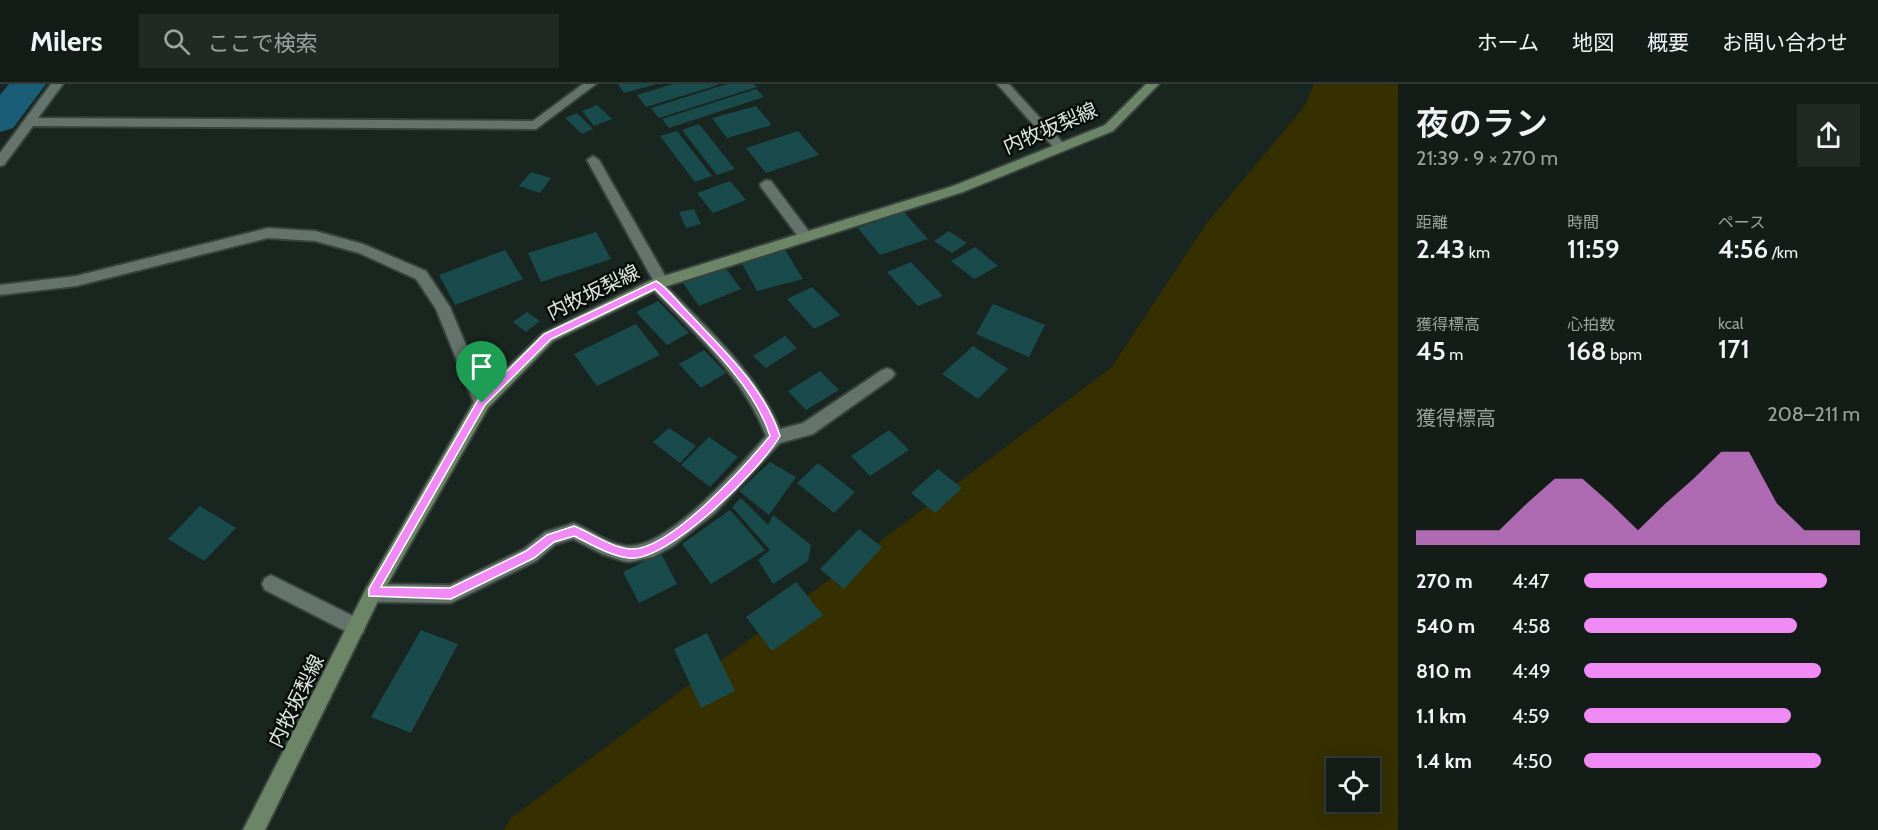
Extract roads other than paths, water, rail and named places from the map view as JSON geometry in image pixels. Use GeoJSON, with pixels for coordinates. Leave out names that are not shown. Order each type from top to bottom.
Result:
{"type":"FeatureCollection","features":[{"type":"Feature","properties":{"kind":"main road","name":"内牧坂梨線"},"geometry":{"type":"LineString","coordinates":[[254,830],[373,592],[482,403],[548,337],[659,284],[958,189],[1109,128],[1153,84]]}},
{"type":"Feature","properties":{"kind":"street"},"geometry":{"type":"LineString","coordinates":[[0,162],[57,84]]}},
{"type":"Feature","properties":{"kind":"street"},"geometry":{"type":"LineString","coordinates":[[31,122],[536,124],[590,84]]}},
{"type":"Feature","properties":{"kind":"street"},"geometry":{"type":"LineString","coordinates":[[1003,84],[1060,147]]}},
{"type":"Feature","properties":{"kind":"street"},"geometry":{"type":"LineString","coordinates":[[593,160],[659,284],[726,358],[753,392],[775,436]]}},
{"type":"Feature","properties":{"kind":"street"},"geometry":{"type":"LineString","coordinates":[[766,184],[805,236]]}},
{"type":"Feature","properties":{"kind":"street"},"geometry":{"type":"LineString","coordinates":[[0,290],[76,281],[268,233],[315,236],[363,249],[421,276],[443,307],[482,403]]}},
{"type":"Feature","properties":{"kind":"street"},"geometry":{"type":"LineString","coordinates":[[373,592],[451,594],[530,555],[551,538],[574,531],[613,549],[631,554],[664,543],[701,515],[750,467],[775,436],[807,429],[887,374]]}},
{"type":"Feature","properties":{"kind":"street"},"geometry":{"type":"LineString","coordinates":[[271,584],[356,627]]}},
{"type":"Feature","properties":{"kind":"waterway"},"geometry":{"type":"LineString","coordinates":[[0,120],[28,84]]}}]}
